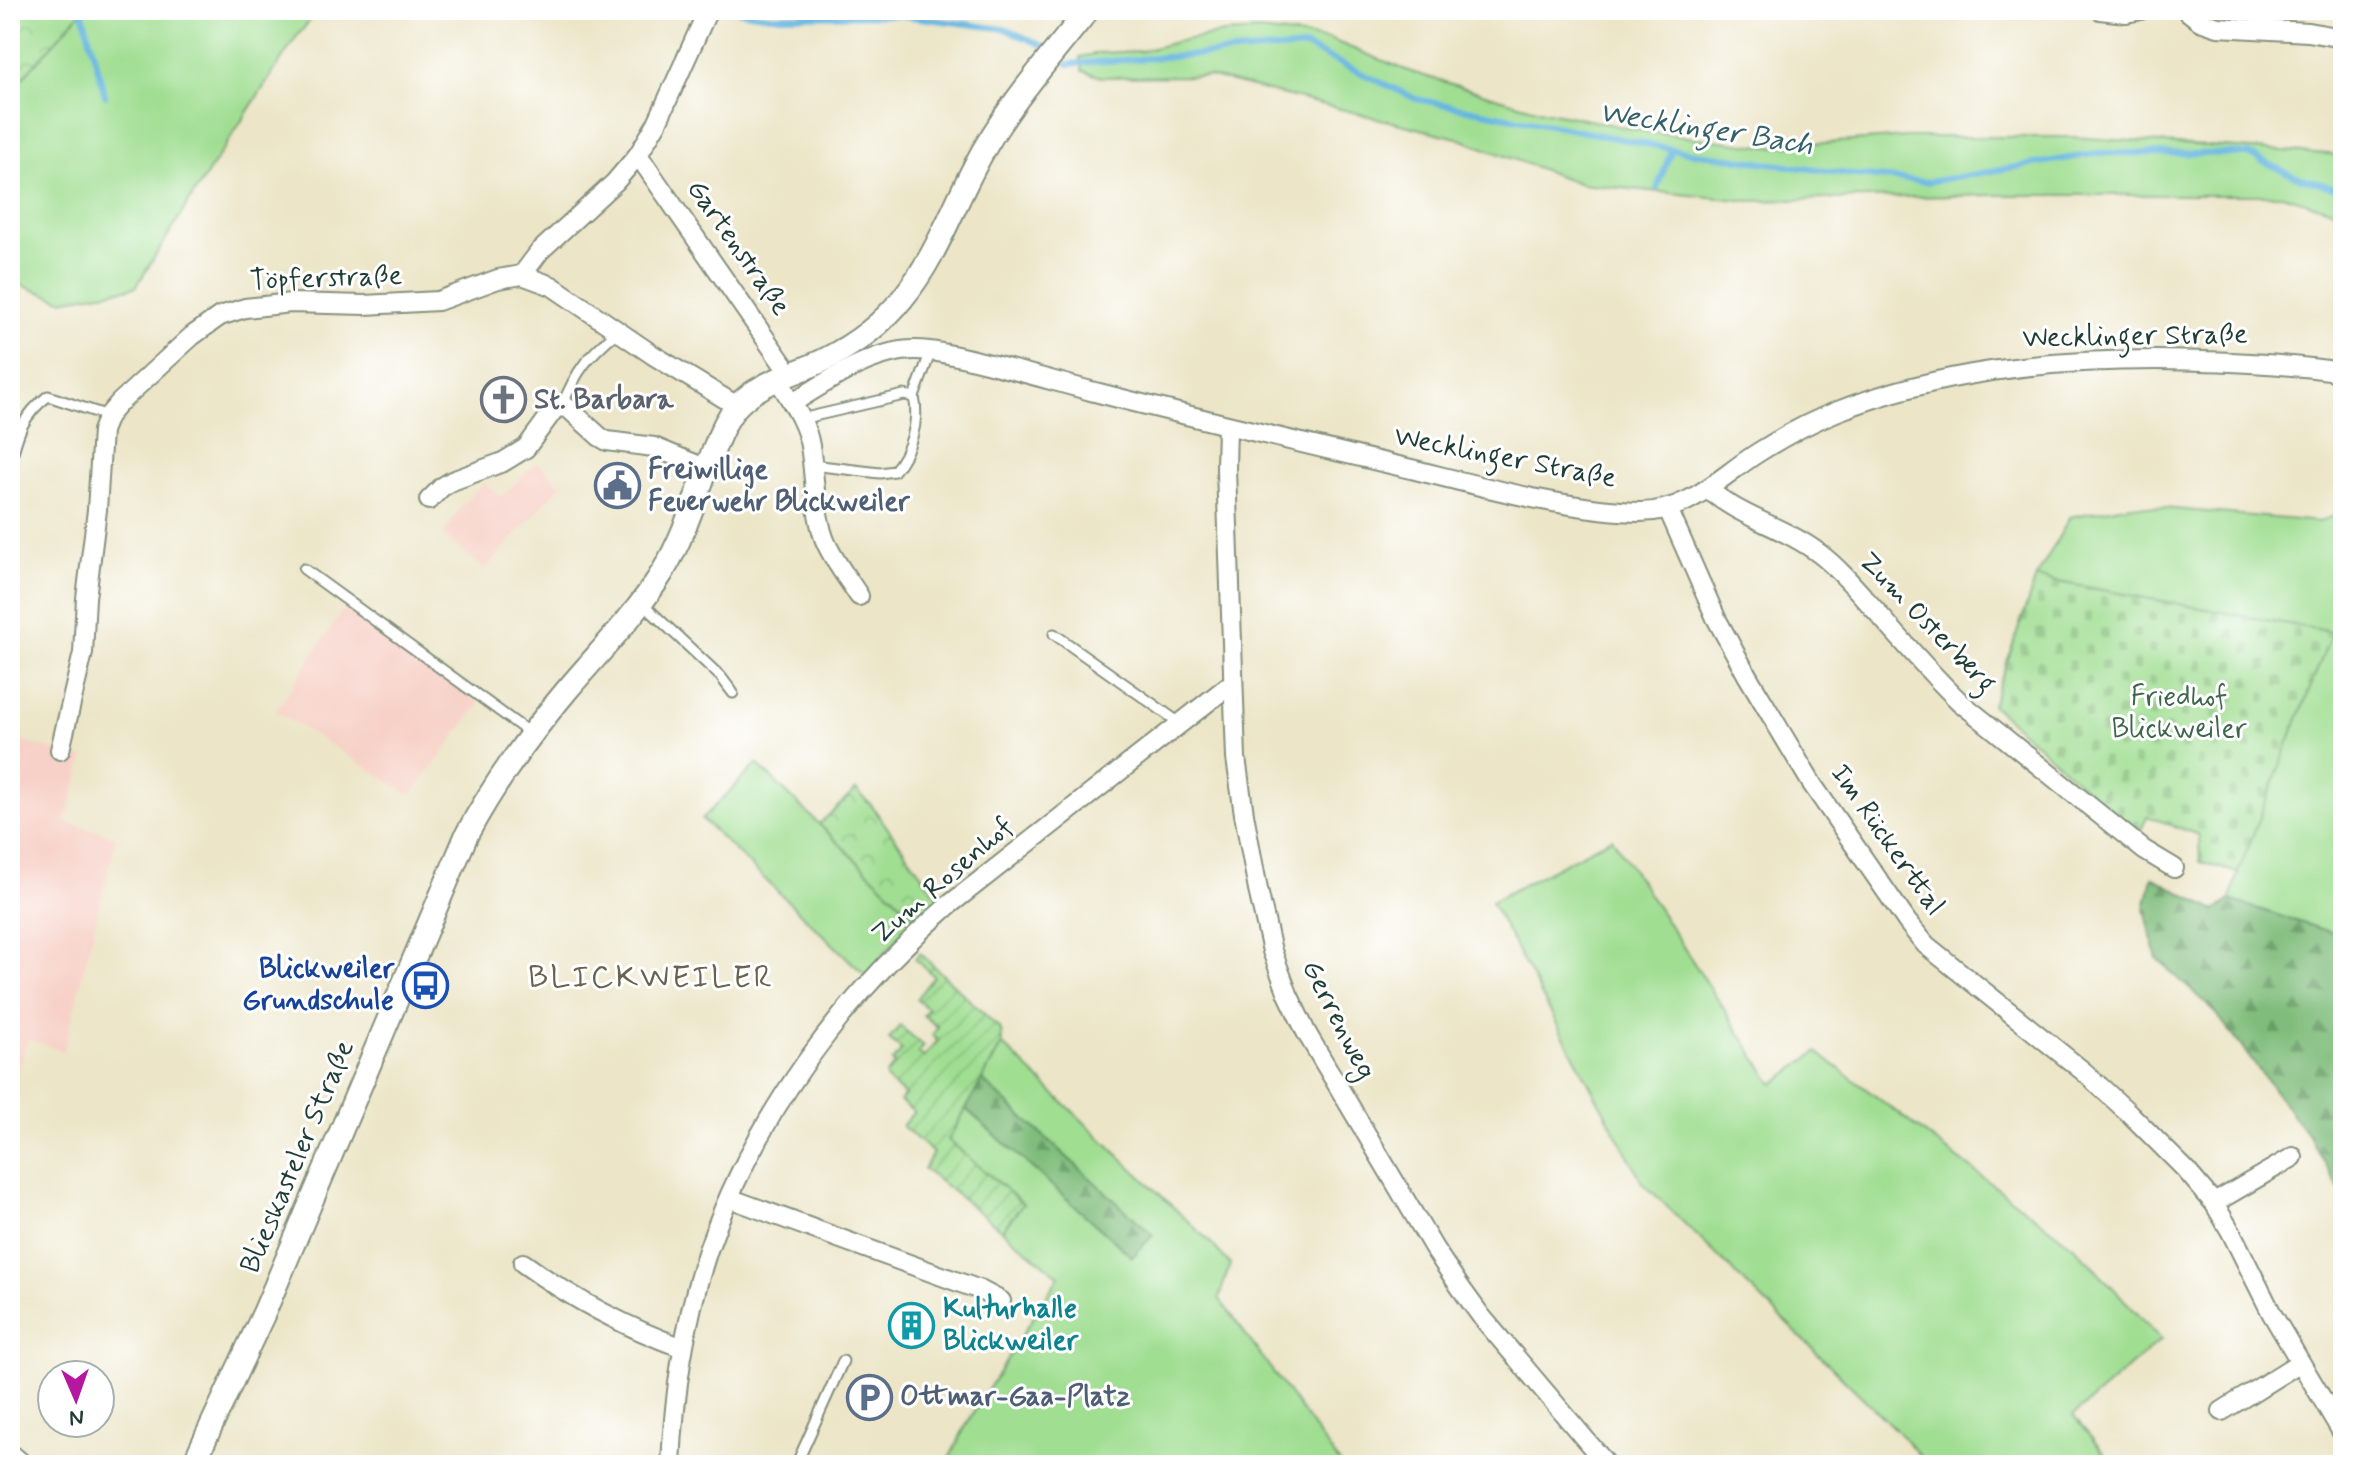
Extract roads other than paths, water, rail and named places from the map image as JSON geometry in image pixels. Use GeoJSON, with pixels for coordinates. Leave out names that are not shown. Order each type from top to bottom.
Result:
{"type":"FeatureCollection","features":[{"type":"Feature","properties":{"kind":"street","name":"Blieskasteler Straße"},"geometry":{"type":"LineString","coordinates":[[193,1465],[264,1313],[467,834],[485,800],[531,734],[642,603],[664,569],[681,537],[727,421],[737,406],[754,392],[855,342],[900,301],[924,271],[939,245],[987,145],[1037,74],[1088,10]]}},
{"type":"Feature","properties":{"kind":"street"},"geometry":{"type":"LineString","coordinates":[[2100,10],[2126,13],[2141,10]]}},
{"type":"Feature","properties":{"kind":"street"},"geometry":{"type":"LineString","coordinates":[[2186,10],[2200,21],[2218,27],[2308,32],[2343,38]]}},
{"type":"Feature","properties":{"kind":"street"},"geometry":{"type":"LineString","coordinates":[[706,15],[657,123],[638,155],[615,182],[540,251],[522,275],[552,286],[653,355],[737,406]]}},
{"type":"Feature","properties":{"kind":"street","name":"Gartenstraße"},"geometry":{"type":"LineString","coordinates":[[638,155],[784,377],[810,445],[816,503],[824,537],[859,596]]}},
{"type":"Feature","properties":{"kind":"street","name":"Töpferstraße"},"geometry":{"type":"LineString","coordinates":[[108,416],[192,336],[220,316],[245,308],[291,303],[417,304],[438,301],[498,279],[522,275]]}},
{"type":"Feature","properties":{"kind":"street","name":"Wecklinger Straße"},"geometry":{"type":"LineString","coordinates":[[797,411],[851,368],[901,351],[931,351],[1227,426],[1519,495],[1640,512],[1683,504],[1755,454],[1836,412],[1919,384],[1955,376],[2007,367],[2135,360],[2236,361],[2343,372]]}},
{"type":"Feature","properties":{"kind":"street"},"geometry":{"type":"LineString","coordinates":[[429,500],[452,481],[503,462],[526,448],[556,407],[562,406],[607,441],[654,447],[707,469]]}},
{"type":"Feature","properties":{"kind":"street"},"geometry":{"type":"LineString","coordinates":[[60,750],[83,653],[102,431],[108,416]]}},
{"type":"Feature","properties":{"kind":"street","name":"Gerrenweg"},"geometry":{"type":"LineString","coordinates":[[1227,426],[1236,758],[1258,890],[1272,951],[1306,1032],[1435,1250],[1481,1316],[1607,1465]]}},
{"type":"Feature","properties":{"kind":"street","name":"Zum Osterberg"},"geometry":{"type":"LineString","coordinates":[[1708,489],[1731,507],[1788,534],[1819,553],[1846,577],[1960,702],[2144,850],[2174,868]]}},
{"type":"Feature","properties":{"kind":"street","name":"Im Rückerttal"},"geometry":{"type":"LineString","coordinates":[[1668,509],[1716,618],[1747,675],[1812,784],[1908,923],[1926,945],[2083,1071],[2129,1113],[2214,1203],[2299,1363],[2343,1434]]}},
{"type":"Feature","properties":{"kind":"street","name":"Zum Rosenhof"},"geometry":{"type":"LineString","coordinates":[[671,1465],[683,1348],[708,1250],[729,1198],[772,1115],[801,1071],[843,1014],[909,939],[1232,683]]}},
{"type":"Feature","properties":{"kind":"street"},"geometry":{"type":"LineString","coordinates":[[2214,1203],[2293,1157]]}},
{"type":"Feature","properties":{"kind":"street"},"geometry":{"type":"LineString","coordinates":[[729,1198],[980,1290],[1001,1301]]}},
{"type":"Feature","properties":{"kind":"street"},"geometry":{"type":"LineString","coordinates":[[523,1263],[559,1289],[603,1314],[643,1334],[683,1348]]}},
{"type":"Feature","properties":{"kind":"street"},"geometry":{"type":"LineString","coordinates":[[2222,1411],[2299,1363]]}},
{"type":"Feature","properties":{"kind":"street"},"geometry":{"type":"LineString","coordinates":[[10,1453],[24,1465]]}},
{"type":"Feature","properties":{"kind":"lane"},"geometry":{"type":"LineString","coordinates":[[562,406],[573,378],[591,354],[618,331]]}},
{"type":"Feature","properties":{"kind":"lane"},"geometry":{"type":"LineString","coordinates":[[812,465],[880,473],[894,471],[905,457],[915,425],[914,397],[931,351]]}},
{"type":"Feature","properties":{"kind":"lane"},"geometry":{"type":"LineString","coordinates":[[10,464],[18,435],[31,409],[48,396],[108,416]]}},
{"type":"Feature","properties":{"kind":"lane"},"geometry":{"type":"LineString","coordinates":[[797,411],[895,396],[914,397]]}},
{"type":"Feature","properties":{"kind":"lane"},"geometry":{"type":"LineString","coordinates":[[304,569],[531,734]]}},
{"type":"Feature","properties":{"kind":"lane"},"geometry":{"type":"LineString","coordinates":[[642,603],[721,677],[733,693]]}},
{"type":"Feature","properties":{"kind":"lane"},"geometry":{"type":"LineString","coordinates":[[1054,634],[1181,724]]}},
{"type":"Feature","properties":{"kind":"lane"},"geometry":{"type":"LineString","coordinates":[[796,1465],[843,1361]]}},
{"type":"Feature","properties":{"kind":"waterway"},"geometry":{"type":"LineString","coordinates":[[82,10],[105,96]]}},
{"type":"Feature","properties":{"kind":"waterway","name":"Wecklinger Bach"},"geometry":{"type":"LineString","coordinates":[[729,10],[771,16],[897,15],[1005,29],[1042,45]]}},
{"type":"Feature","properties":{"kind":"waterway","name":"Wecklinger Bach"},"geometry":{"type":"LineString","coordinates":[[1068,64],[1306,47],[1416,99],[1692,153],[1928,182],[2099,153],[2248,154],[2294,176],[2343,190]]}},
{"type":"Feature","properties":{"kind":"waterway"},"geometry":{"type":"LineString","coordinates":[[1657,188],[1672,149]]}},
{"type":"Feature","properties":{"kind":"place","name":"St. Barbara"},"geometry":{"type":"Point","coordinates":[503,400]}},
{"type":"Feature","properties":{"kind":"place","name":"Freiwillige Feuerwehr Blickweiler"},"geometry":{"type":"Point","coordinates":[617,486]}},
{"type":"Feature","properties":{"kind":"place","name":"Blickweiler Grundschule"},"geometry":{"type":"Point","coordinates":[425,985]}},
{"type":"Feature","properties":{"kind":"place","name":"Kulturhalle Blickweiler"},"geometry":{"type":"Point","coordinates":[912,1325]}},
{"type":"Feature","properties":{"kind":"place","name":"Ottmar-Gaa-Platz"},"geometry":{"type":"Point","coordinates":[869,1397]}},
{"type":"Feature","properties":{"kind":"district","name":"BLICKWEILER"},"geometry":{"type":"Point","coordinates":[651,978]}},
{"type":"Feature","properties":{"kind":"park label","name":"Friedhof Blickweiler"},"geometry":{"type":"Point","coordinates":[2179,713]}}]}
